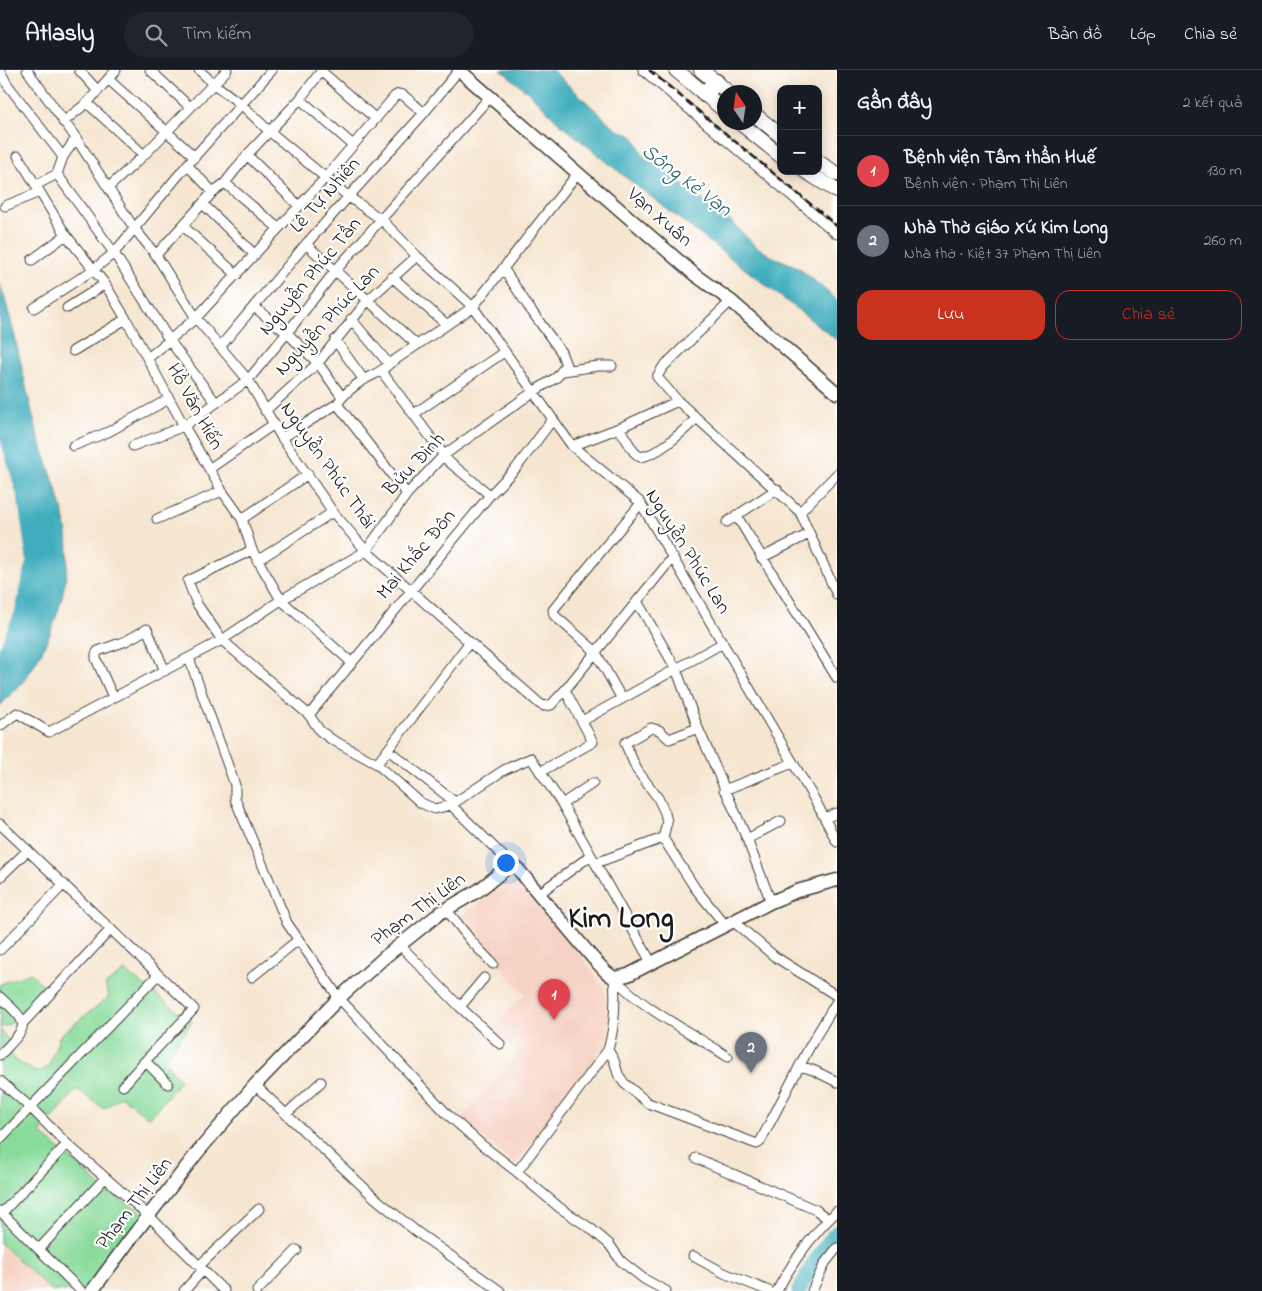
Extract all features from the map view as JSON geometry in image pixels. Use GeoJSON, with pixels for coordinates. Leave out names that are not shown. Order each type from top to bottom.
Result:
{"type":"FeatureCollection","features":[{"type":"Feature","properties":{"kind":"main road"},"geometry":{"type":"LineString","coordinates":[[676,70],[716,90]]}},
{"type":"Feature","properties":{"kind":"main road"},"geometry":{"type":"LineString","coordinates":[[701,70],[716,90]]}},
{"type":"Feature","properties":{"kind":"main road"},"geometry":{"type":"LineString","coordinates":[[762,121],[777,133]]}},
{"type":"Feature","properties":{"kind":"main road"},"geometry":{"type":"LineString","coordinates":[[749,130],[777,153]]}},
{"type":"Feature","properties":{"kind":"main road"},"geometry":{"type":"LineString","coordinates":[[822,165],[837,174]]}},
{"type":"Feature","properties":{"kind":"main road"},"geometry":{"type":"LineString","coordinates":[[812,175],[837,190]]}},
{"type":"Feature","properties":{"kind":"street","name":"Nguyễn Phúc Thái"},"geometry":{"type":"LineString","coordinates":[[27,70],[76,138],[134,228],[156,255],[196,318],[248,380],[282,438],[334,512],[366,551],[469,643],[544,706],[551,705],[565,690],[673,557]]}},
{"type":"Feature","properties":{"kind":"street"},"geometry":{"type":"LineString","coordinates":[[79,70],[98,91]]}},
{"type":"Feature","properties":{"kind":"street"},"geometry":{"type":"LineString","coordinates":[[63,122],[87,103],[116,70]]}},
{"type":"Feature","properties":{"kind":"street"},"geometry":{"type":"LineString","coordinates":[[150,70],[190,107]]}},
{"type":"Feature","properties":{"kind":"street","name":"Nguyễn Phúc Lan"},"geometry":{"type":"LineString","coordinates":[[199,70],[349,197],[382,220],[417,256],[473,307],[572,446],[641,503],[724,643],[837,842]]}},
{"type":"Feature","properties":{"kind":"street"},"geometry":{"type":"LineString","coordinates":[[108,188],[144,155],[227,70]]}},
{"type":"Feature","properties":{"kind":"street"},"geometry":{"type":"LineString","coordinates":[[34,308],[93,270],[114,253],[187,165],[272,70]]}},
{"type":"Feature","properties":{"kind":"street"},"geometry":{"type":"LineString","coordinates":[[156,255],[204,205],[213,192],[225,183],[247,155],[300,99],[322,70],[376,119]]}},
{"type":"Feature","properties":{"kind":"street","name":"Vạn Xuân"},"geometry":{"type":"LineString","coordinates":[[459,70],[695,275],[731,301],[837,393]]}},
{"type":"Feature","properties":{"kind":"street","name":"Lê Tự Nhiên"},"geometry":{"type":"LineString","coordinates":[[220,347],[306,244],[424,113],[459,70]]}},
{"type":"Feature","properties":{"kind":"street"},"geometry":{"type":"LineString","coordinates":[[643,70],[837,234]]}},
{"type":"Feature","properties":{"kind":"street"},"geometry":{"type":"LineString","coordinates":[[0,71],[4,86],[63,157]]}},
{"type":"Feature","properties":{"kind":"street"},"geometry":{"type":"LineString","coordinates":[[108,79],[195,157]]}},
{"type":"Feature","properties":{"kind":"street"},"geometry":{"type":"LineString","coordinates":[[148,358],[196,318],[237,275],[326,177],[395,96],[403,95],[424,113]]}},
{"type":"Feature","properties":{"kind":"street","name":"Nguyễn Phúc Tần"},"geometry":{"type":"LineString","coordinates":[[133,446],[184,426],[248,380],[287,334],[336,270],[489,98]]}},
{"type":"Feature","properties":{"kind":"street"},"geometry":{"type":"LineString","coordinates":[[300,99],[353,145]]}},
{"type":"Feature","properties":{"kind":"street"},"geometry":{"type":"LineString","coordinates":[[87,103],[144,155]]}},
{"type":"Feature","properties":{"kind":"street"},"geometry":{"type":"LineString","coordinates":[[5,206],[38,189],[56,174],[63,157],[76,138]]}},
{"type":"Feature","properties":{"kind":"street"},"geometry":{"type":"LineString","coordinates":[[247,155],[300,206]]}},
{"type":"Feature","properties":{"kind":"street","name":"Hồ Văn Hiến"},"geometry":{"type":"LineString","coordinates":[[18,156],[66,235],[105,284],[126,319],[184,426],[222,491],[242,519],[252,550],[281,600],[352,662]]}},
{"type":"Feature","properties":{"kind":"street"},"geometry":{"type":"LineString","coordinates":[[187,165],[213,192]]}},
{"type":"Feature","properties":{"kind":"street"},"geometry":{"type":"LineString","coordinates":[[282,438],[340,400],[364,380],[382,372],[389,364],[417,344],[473,307],[578,173]]}},
{"type":"Feature","properties":{"kind":"street"},"geometry":{"type":"LineString","coordinates":[[56,174],[114,253],[170,341],[216,403]]}},
{"type":"Feature","properties":{"kind":"street"},"geometry":{"type":"LineString","coordinates":[[225,183],[278,228]]}},
{"type":"Feature","properties":{"kind":"street"},"geometry":{"type":"LineString","coordinates":[[204,205],[255,255]]}},
{"type":"Feature","properties":{"kind":"street"},"geometry":{"type":"LineString","coordinates":[[183,226],[237,275]]}},
{"type":"Feature","properties":{"kind":"street"},"geometry":{"type":"LineString","coordinates":[[32,260],[66,235]]}},
{"type":"Feature","properties":{"kind":"street"},"geometry":{"type":"LineString","coordinates":[[306,244],[417,344]]}},
{"type":"Feature","properties":{"kind":"street","name":"Nguyễn Phúc Lan"},"geometry":{"type":"LineString","coordinates":[[265,411],[318,364],[351,319],[368,300],[417,256]]}},
{"type":"Feature","properties":{"kind":"street"},"geometry":{"type":"LineString","coordinates":[[503,268],[561,352],[566,365],[562,371]]}},
{"type":"Feature","properties":{"kind":"street"},"geometry":{"type":"LineString","coordinates":[[392,277],[446,324]]}},
{"type":"Feature","properties":{"kind":"street"},"geometry":{"type":"LineString","coordinates":[[67,308],[105,284]]}},
{"type":"Feature","properties":{"kind":"street"},"geometry":{"type":"LineString","coordinates":[[731,301],[663,367],[657,377],[678,401],[800,512],[837,595]]}},
{"type":"Feature","properties":{"kind":"street"},"geometry":{"type":"LineString","coordinates":[[254,307],[287,334],[318,364],[340,400],[407,494]]}},
{"type":"Feature","properties":{"kind":"street"},"geometry":{"type":"LineString","coordinates":[[73,351],[126,319]]}},
{"type":"Feature","properties":{"kind":"street"},"geometry":{"type":"LineString","coordinates":[[351,319],[389,364]]}},
{"type":"Feature","properties":{"kind":"street"},"geometry":{"type":"LineString","coordinates":[[335,340],[364,380]]}},
{"type":"Feature","properties":{"kind":"street"},"geometry":{"type":"LineString","coordinates":[[414,414],[504,352]]}},
{"type":"Feature","properties":{"kind":"street"},"geometry":{"type":"LineString","coordinates":[[562,371],[612,366]]}},
{"type":"Feature","properties":{"kind":"street","name":"Bửu Đình"},"geometry":{"type":"LineString","coordinates":[[0,726],[17,714],[48,732],[222,640],[281,600],[366,551],[407,494],[444,454],[533,392],[557,378],[562,371]]}},
{"type":"Feature","properties":{"kind":"street"},"geometry":{"type":"LineString","coordinates":[[382,372],[449,462],[490,495]]}},
{"type":"Feature","properties":{"kind":"street"},"geometry":{"type":"LineString","coordinates":[[73,446],[108,432],[169,399]]}},
{"type":"Feature","properties":{"kind":"street"},"geometry":{"type":"LineString","coordinates":[[572,446],[619,428],[678,401]]}},
{"type":"Feature","properties":{"kind":"street"},"geometry":{"type":"LineString","coordinates":[[619,428],[634,452],[640,457],[662,447],[697,418]]}},
{"type":"Feature","properties":{"kind":"street","name":"Mai Khắc Đôn"},"geometry":{"type":"LineString","coordinates":[[309,715],[410,590],[490,495],[517,467],[553,419]]}},
{"type":"Feature","properties":{"kind":"street"},"geometry":{"type":"LineString","coordinates":[[209,469],[274,424]]}},
{"type":"Feature","properties":{"kind":"street"},"geometry":{"type":"LineString","coordinates":[[242,519],[308,474]]}},
{"type":"Feature","properties":{"kind":"street"},"geometry":{"type":"LineString","coordinates":[[800,512],[836,476]]}},
{"type":"Feature","properties":{"kind":"street"},"geometry":{"type":"LineString","coordinates":[[727,522],[776,490]]}},
{"type":"Feature","properties":{"kind":"street"},"geometry":{"type":"LineString","coordinates":[[157,519],[222,491]]}},
{"type":"Feature","properties":{"kind":"street"},"geometry":{"type":"LineString","coordinates":[[622,698],[595,651],[554,615],[553,610],[641,503]]}},
{"type":"Feature","properties":{"kind":"street"},"geometry":{"type":"LineString","coordinates":[[257,560],[334,512]]}},
{"type":"Feature","properties":{"kind":"street"},"geometry":{"type":"LineString","coordinates":[[736,515],[837,678]]}},
{"type":"Feature","properties":{"kind":"street"},"geometry":{"type":"LineString","coordinates":[[761,558],[809,534]]}},
{"type":"Feature","properties":{"kind":"street"},"geometry":{"type":"LineString","coordinates":[[252,550],[188,581],[197,604],[222,640],[309,715],[320,731],[377,764],[421,803],[435,808],[453,804],[504,770],[531,758],[562,804],[651,962]]}},
{"type":"Feature","properties":{"kind":"street"},"geometry":{"type":"LineString","coordinates":[[637,601],[676,669],[698,728],[747,839],[771,902]]}},
{"type":"Feature","properties":{"kind":"street"},"geometry":{"type":"LineString","coordinates":[[113,697],[96,659],[98,651],[126,641],[147,629],[165,671]]}},
{"type":"Feature","properties":{"kind":"street"},"geometry":{"type":"LineString","coordinates":[[377,764],[469,643]]}},
{"type":"Feature","properties":{"kind":"street"},"geometry":{"type":"LineString","coordinates":[[582,721],[724,643]]}},
{"type":"Feature","properties":{"kind":"street"},"geometry":{"type":"LineString","coordinates":[[189,658],[235,786],[235,799],[287,923],[339,998],[447,1114],[560,1208],[590,1228],[609,1244],[622,1261],[636,1273],[666,1291]]}},
{"type":"Feature","properties":{"kind":"street"},"geometry":{"type":"LineString","coordinates":[[540,772],[593,742],[565,690]]}},
{"type":"Feature","properties":{"kind":"street"},"geometry":{"type":"LineString","coordinates":[[698,728],[669,739],[659,730],[651,728],[625,742],[638,770],[658,798],[665,813],[667,822],[663,838],[695,888],[730,924],[774,956],[837,996]]}},
{"type":"Feature","properties":{"kind":"street"},"geometry":{"type":"LineString","coordinates":[[388,750],[453,804],[512,865],[518,868],[592,958],[606,972],[624,988],[669,1021],[728,1056]]}},
{"type":"Feature","properties":{"kind":"street"},"geometry":{"type":"LineString","coordinates":[[724,790],[793,763]]}},
{"type":"Feature","properties":{"kind":"street"},"geometry":{"type":"LineString","coordinates":[[562,804],[593,783]]}},
{"type":"Feature","properties":{"kind":"street"},"geometry":{"type":"LineString","coordinates":[[825,818],[837,813]]}},
{"type":"Feature","properties":{"kind":"street"},"geometry":{"type":"LineString","coordinates":[[747,839],[781,821]]}},
{"type":"Feature","properties":{"kind":"street"},"geometry":{"type":"LineString","coordinates":[[0,824],[194,1009],[123,1086]]}},
{"type":"Feature","properties":{"kind":"street"},"geometry":{"type":"LineString","coordinates":[[540,893],[593,860],[663,838]]}},
{"type":"Feature","properties":{"kind":"street"},"geometry":{"type":"LineString","coordinates":[[0,877],[28,850]]}},
{"type":"Feature","properties":{"kind":"street","name":"Phạm Thị Liên"},"geometry":{"type":"LineString","coordinates":[[92,1291],[197,1153],[255,1085],[339,998],[440,913],[479,890],[512,865]]}},
{"type":"Feature","properties":{"kind":"street"},"geometry":{"type":"LineString","coordinates":[[614,978],[628,975],[771,902],[797,891],[837,880]]}},
{"type":"Feature","properties":{"kind":"street"},"geometry":{"type":"LineString","coordinates":[[0,950],[64,884]]}},
{"type":"Feature","properties":{"kind":"street"},"geometry":{"type":"LineString","coordinates":[[446,909],[472,942],[493,964]]}},
{"type":"Feature","properties":{"kind":"street"},"geometry":{"type":"LineString","coordinates":[[0,1055],[21,1032],[23,1023],[111,929]]}},
{"type":"Feature","properties":{"kind":"street"},"geometry":{"type":"LineString","coordinates":[[252,977],[298,940]]}},
{"type":"Feature","properties":{"kind":"street"},"geometry":{"type":"LineString","coordinates":[[400,945],[460,1007],[500,1044]]}},
{"type":"Feature","properties":{"kind":"street"},"geometry":{"type":"LineString","coordinates":[[0,1139],[153,979],[157,976],[162,978]]}},
{"type":"Feature","properties":{"kind":"street"},"geometry":{"type":"LineString","coordinates":[[460,1007],[484,978]]}},
{"type":"Feature","properties":{"kind":"street"},"geometry":{"type":"LineString","coordinates":[[517,1172],[608,1050],[614,1028],[616,999],[614,978]]}},
{"type":"Feature","properties":{"kind":"street"},"geometry":{"type":"LineString","coordinates":[[0,997],[18,1013],[23,1023]]}},
{"type":"Feature","properties":{"kind":"street"},"geometry":{"type":"LineString","coordinates":[[608,1050],[624,1083],[648,1103],[757,1144],[760,1142],[837,1000]]}},
{"type":"Feature","properties":{"kind":"street"},"geometry":{"type":"LineString","coordinates":[[145,1062],[168,1084]]}},
{"type":"Feature","properties":{"kind":"street"},"geometry":{"type":"LineString","coordinates":[[800,1066],[837,1082]]}},
{"type":"Feature","properties":{"kind":"street"},"geometry":{"type":"LineString","coordinates":[[0,1081],[30,1107],[67,1144],[149,1216],[224,1291]]}},
{"type":"Feature","properties":{"kind":"street"},"geometry":{"type":"LineString","coordinates":[[286,1114],[321,1082]]}},
{"type":"Feature","properties":{"kind":"street"},"geometry":{"type":"LineString","coordinates":[[255,1085],[374,1198],[417,1232],[500,1291]]}},
{"type":"Feature","properties":{"kind":"street"},"geometry":{"type":"LineString","coordinates":[[67,1144],[1,1212],[81,1291]]}},
{"type":"Feature","properties":{"kind":"street"},"geometry":{"type":"LineString","coordinates":[[696,1158],[816,1210],[828,1220]]}},
{"type":"Feature","properties":{"kind":"street"},"geometry":{"type":"LineString","coordinates":[[39,1249],[105,1178]]}},
{"type":"Feature","properties":{"kind":"street"},"geometry":{"type":"LineString","coordinates":[[184,1291],[201,1268],[259,1209]]}},
{"type":"Feature","properties":{"kind":"street"},"geometry":{"type":"LineString","coordinates":[[777,1291],[796,1259],[837,1211]]}},
{"type":"Feature","properties":{"kind":"street"},"geometry":{"type":"LineString","coordinates":[[812,1291],[825,1263],[837,1248]]}},
{"type":"Feature","properties":{"kind":"street"},"geometry":{"type":"LineString","coordinates":[[257,1291],[297,1250]]}},
{"type":"Feature","properties":{"kind":"street"},"geometry":{"type":"LineString","coordinates":[[693,1256],[724,1273],[769,1291]]}},
{"type":"Feature","properties":{"kind":"shaded area"},"geometry":{"type":"Polygon","coordinates":[[[506,884],[518,884],[577,950],[605,990],[609,1011],[607,1043],[516,1165],[461,1119],[518,1053],[490,1028],[525,995],[459,918],[506,884]]]}},
{"type":"Feature","properties":{"kind":"shaded area"},"geometry":{"type":"Polygon","coordinates":[[[0,1226],[68,1291],[0,1291],[0,1226]]]}},
{"type":"Feature","properties":{"kind":"green space"},"geometry":{"type":"Polygon","coordinates":[[[125,971],[192,1022],[164,1060],[180,1081],[149,1118],[121,1096],[104,1109],[77,1089],[40,1133],[102,1188],[149,1216],[92,1291],[52,1291],[0,1243],[0,1029],[8,1040],[13,1059],[36,1072],[48,1068],[60,1035],[109,997],[105,985],[125,971]]]}},
{"type":"Feature","properties":{"kind":"green space"},"geometry":{"type":"Polygon","coordinates":[[[31,973],[42,984],[44,1002],[26,1006],[12,1023],[0,1028],[0,984],[31,973]]]}},
{"type":"Feature","properties":{"kind":"water"},"geometry":{"type":"Polygon","coordinates":[[[501,70],[552,70],[617,130],[632,136],[643,155],[731,221],[754,245],[771,256],[798,267],[837,300],[837,340],[624,176],[557,121],[529,93],[501,70]]]}},
{"type":"Feature","properties":{"kind":"water"},"geometry":{"type":"Polygon","coordinates":[[[0,284],[11,320],[36,428],[62,507],[68,552],[64,589],[46,643],[28,675],[0,706],[0,653],[23,617],[31,590],[33,544],[27,506],[0,410],[0,284]]]}},
{"type":"Feature","properties":{"kind":"waterway"},"geometry":{"type":"LineString","coordinates":[[0,412],[25,497],[34,559],[22,614],[0,664]]}},
{"type":"Feature","properties":{"kind":"waterway"},"geometry":{"type":"LineString","coordinates":[[799,1291],[816,1260],[837,1232]]}},
{"type":"Feature","properties":{"kind":"railway"},"geometry":{"type":"LineString","coordinates":[[649,70],[837,226]]}},
{"type":"Feature","properties":{"kind":"place","name":"Bệnh viện Tâm thần Huế"},"geometry":{"type":"Point","coordinates":[554,1020]}},
{"type":"Feature","properties":{"kind":"place","name":"Nhà Thờ Giáo Xứ Kim Long"},"geometry":{"type":"Point","coordinates":[751,1073]}},
{"type":"Feature","properties":{"kind":"district","name":"Kim Long"},"geometry":{"type":"Point","coordinates":[621,920]}},
{"type":"Feature","properties":{"kind":"water label","name":"Sông Kẻ Vạn"},"geometry":{"type":"Point","coordinates":[686,181]}}]}
